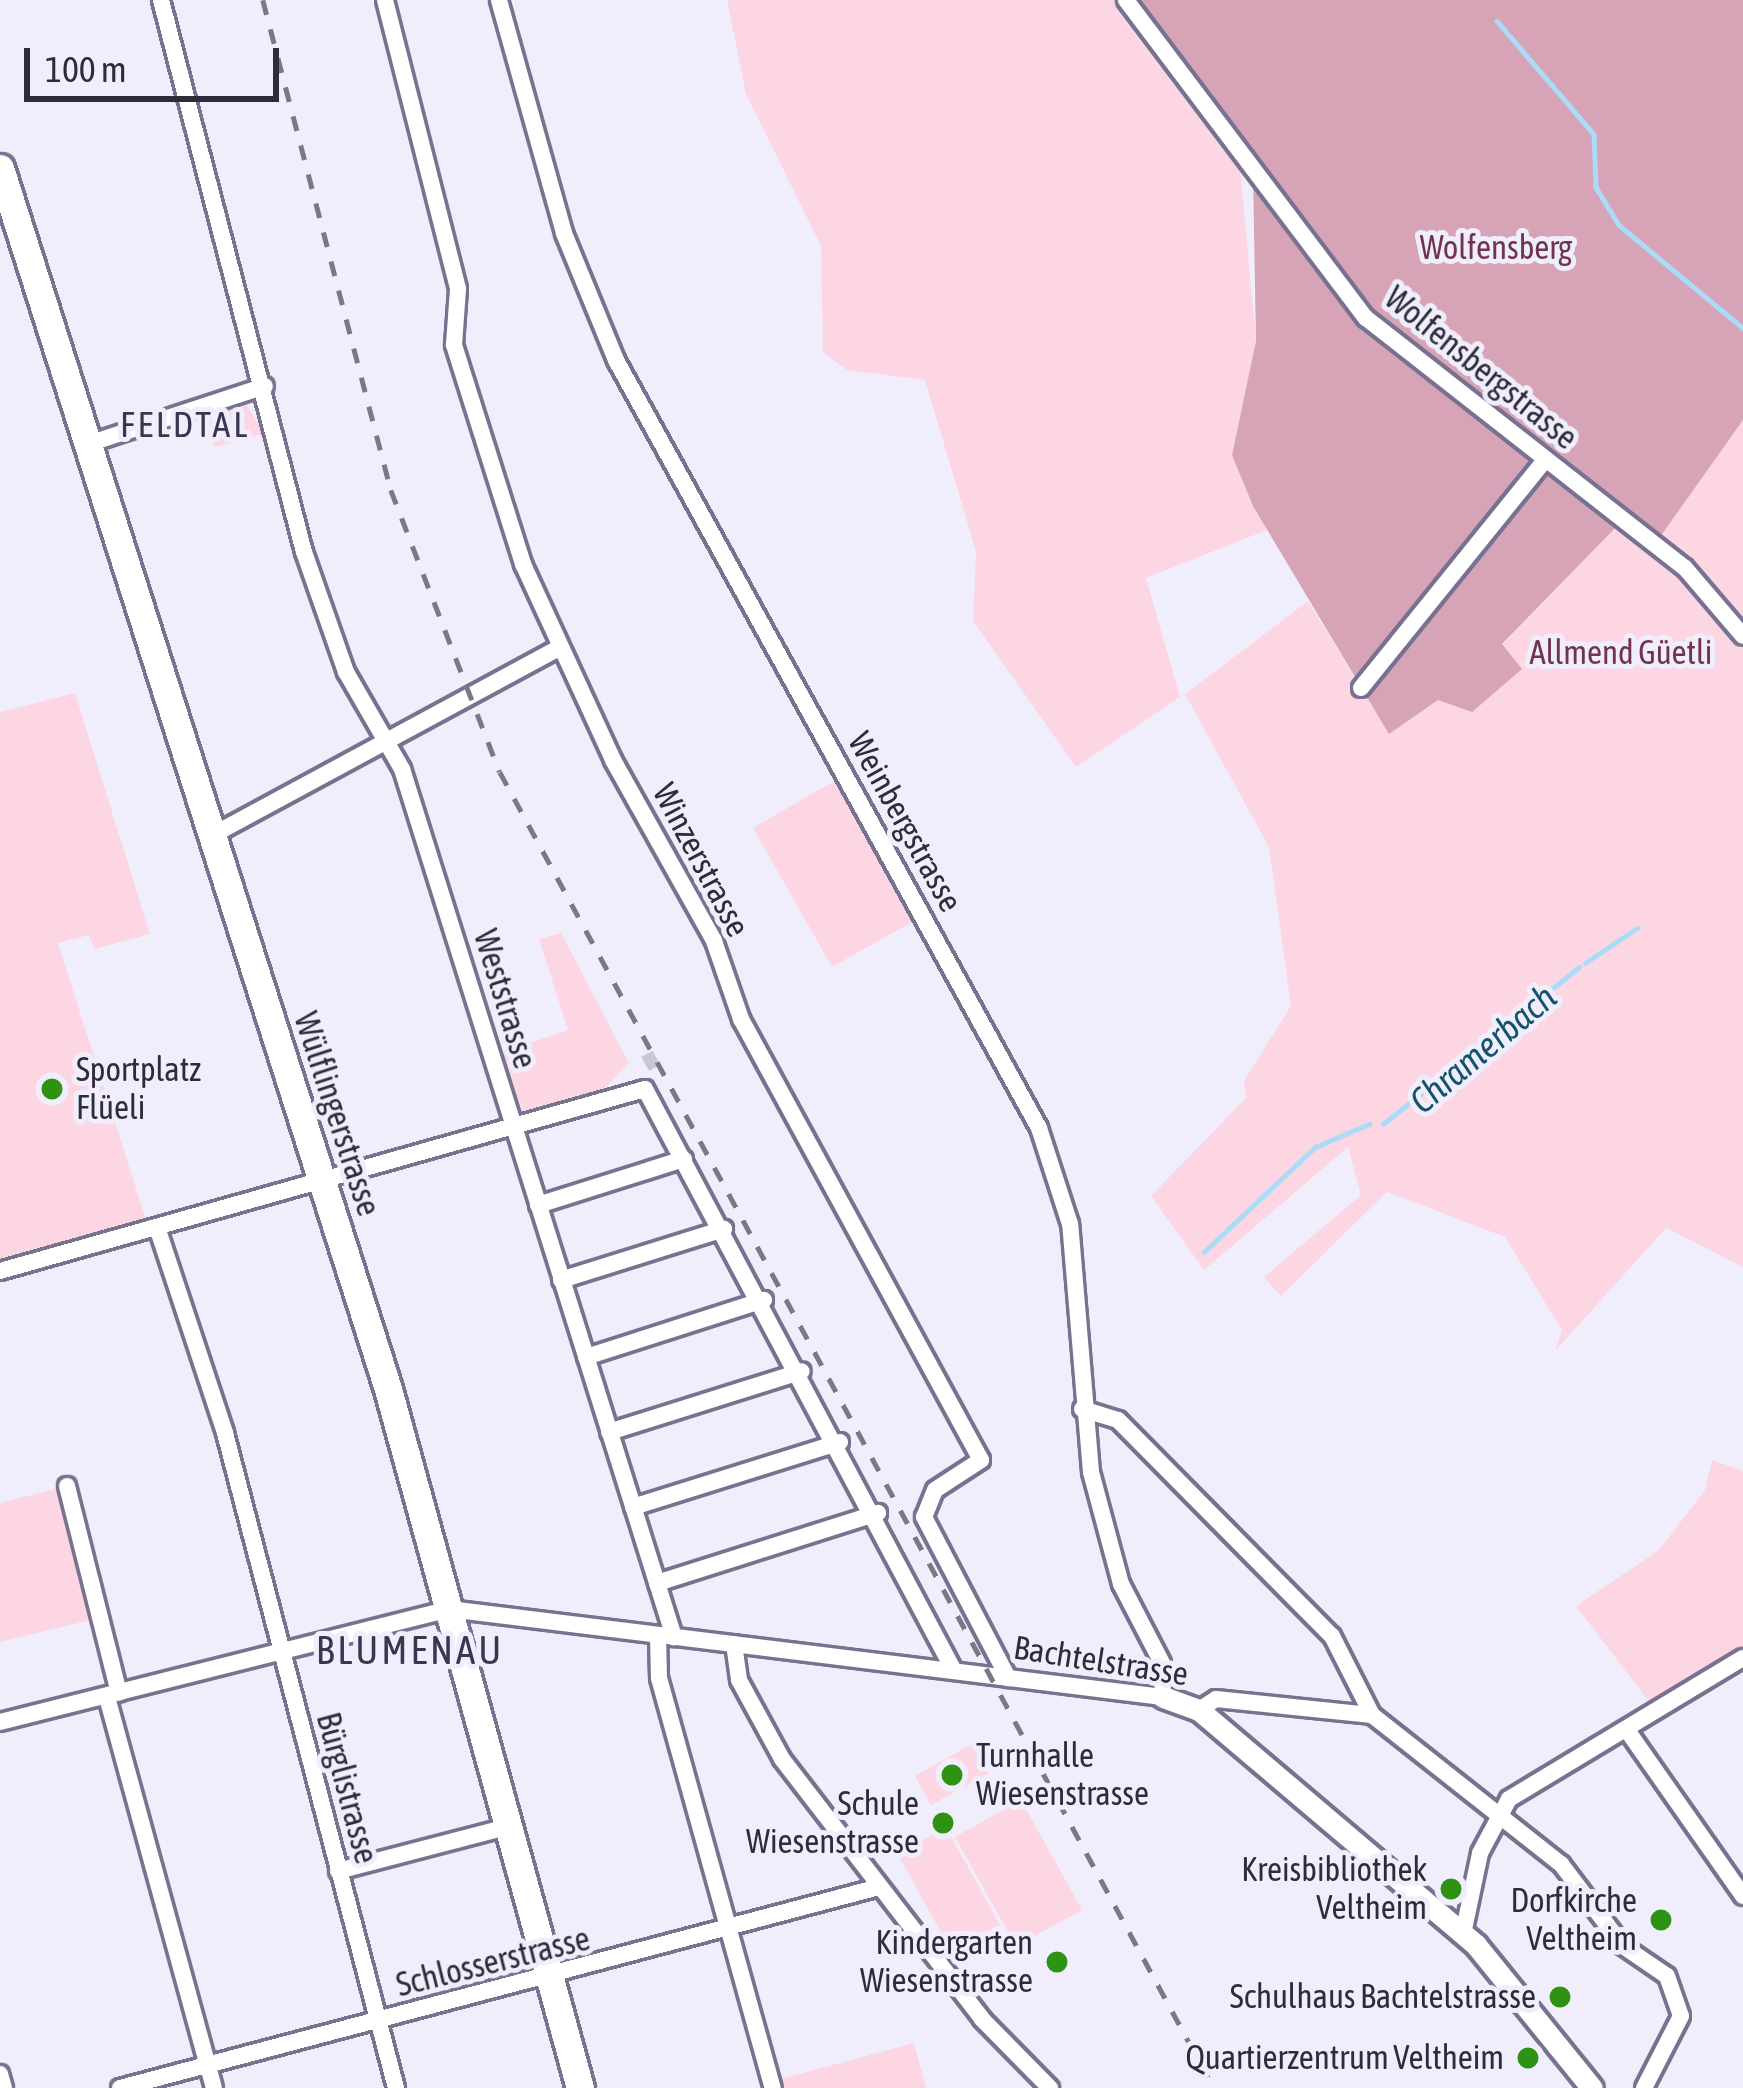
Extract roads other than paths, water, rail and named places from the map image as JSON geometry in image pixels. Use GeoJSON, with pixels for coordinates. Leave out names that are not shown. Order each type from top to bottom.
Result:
{"type":"FeatureCollection","features":[{"type":"Feature","properties":{"kind":"main road","name":"Wülflingerstrasse"},"geometry":{"type":"LineString","coordinates":[[0,168],[320,1178],[449,1610],[580,2088]]}},
{"type":"Feature","properties":{"kind":"street","name":"Weststrasse"},"geometry":{"type":"LineString","coordinates":[[161,0],[325,617],[387,742],[657,1583],[666,1636],[659,1678],[773,2088]]}},
{"type":"Feature","properties":{"kind":"street","name":"Winzerstrasse"},"geometry":{"type":"LineString","coordinates":[[386,0],[458,289],[454,345],[482,452],[559,648],[704,920],[741,1019],[981,1460],[935,1490],[925,1517],[1009,1678]]}},
{"type":"Feature","properties":{"kind":"street","name":"Weinbergstrasse"},"geometry":{"type":"LineString","coordinates":[[500,0],[565,233],[616,360],[1039,1128],[1070,1224],[1082,1409],[1107,1539],[1162,1663],[1163,1697]]}},
{"type":"Feature","properties":{"kind":"street","name":"Wolfensbergstrasse"},"geometry":{"type":"LineString","coordinates":[[1126,0],[1366,318],[1685,568],[1743,636]]}},
{"type":"Feature","properties":{"kind":"street"},"geometry":{"type":"LineString","coordinates":[[88,444],[265,386]]}},
{"type":"Feature","properties":{"kind":"street"},"geometry":{"type":"LineString","coordinates":[[1361,688],[1544,461]]}},
{"type":"Feature","properties":{"kind":"street"},"geometry":{"type":"LineString","coordinates":[[211,836],[559,648]]}},
{"type":"Feature","properties":{"kind":"street"},"geometry":{"type":"LineString","coordinates":[[0,1271],[645,1089],[878,1513],[954,1671]]}},
{"type":"Feature","properties":{"kind":"street"},"geometry":{"type":"LineString","coordinates":[[538,1204],[684,1159]]}},
{"type":"Feature","properties":{"kind":"street","name":"Bürglistrasse"},"geometry":{"type":"LineString","coordinates":[[157,1227],[281,1652],[396,2088]]}},
{"type":"Feature","properties":{"kind":"street"},"geometry":{"type":"LineString","coordinates":[[562,1280],[724,1228]]}},
{"type":"Feature","properties":{"kind":"street"},"geometry":{"type":"LineString","coordinates":[[586,1357],[764,1300]]}},
{"type":"Feature","properties":{"kind":"street"},"geometry":{"type":"LineString","coordinates":[[609,1432],[802,1371]]}},
{"type":"Feature","properties":{"kind":"street"},"geometry":{"type":"LineString","coordinates":[[1082,1409],[1118,1420],[1332,1636],[1372,1715],[1496,1818],[1561,1864],[1622,1946],[1675,1991],[1681,2016],[1644,2088]]}},
{"type":"Feature","properties":{"kind":"street"},"geometry":{"type":"LineString","coordinates":[[633,1508],[840,1442]]}},
{"type":"Feature","properties":{"kind":"street"},"geometry":{"type":"LineString","coordinates":[[67,1486],[113,1695],[214,2088]]}},
{"type":"Feature","properties":{"kind":"street"},"geometry":{"type":"LineString","coordinates":[[657,1583],[878,1513]]}},
{"type":"Feature","properties":{"kind":"street"},"geometry":{"type":"LineString","coordinates":[[0,1722],[449,1610]]}},
{"type":"Feature","properties":{"kind":"street","name":"Bachtelstrasse"},"geometry":{"type":"LineString","coordinates":[[449,1610],[1163,1697],[1199,1710],[1463,1934],[1592,2088]]}},
{"type":"Feature","properties":{"kind":"street"},"geometry":{"type":"LineString","coordinates":[[734,1644],[757,1719],[879,1888],[1050,2088]]}},
{"type":"Feature","properties":{"kind":"street"},"geometry":{"type":"LineString","coordinates":[[1463,1934],[1496,1818],[1521,1788],[1628,1733],[1743,1658]]}},
{"type":"Feature","properties":{"kind":"street"},"geometry":{"type":"LineString","coordinates":[[1199,1710],[1216,1699],[1372,1715]]}},
{"type":"Feature","properties":{"kind":"street"},"geometry":{"type":"LineString","coordinates":[[1628,1733],[1743,1896]]}},
{"type":"Feature","properties":{"kind":"street"},"geometry":{"type":"LineString","coordinates":[[338,1871],[507,1827]]}},
{"type":"Feature","properties":{"kind":"street","name":"Schlosserstrasse"},"geometry":{"type":"LineString","coordinates":[[120,2088],[549,1980],[879,1888]]}},
{"type":"Feature","properties":{"kind":"street"},"geometry":{"type":"LineString","coordinates":[[0,2074],[4,2088]]}},
{"type":"Feature","properties":{"kind":"waterway"},"geometry":{"type":"LineString","coordinates":[[1497,21],[1594,134],[1596,187],[1619,225],[1743,328]]}},
{"type":"Feature","properties":{"kind":"waterway","name":"Chramerbach"},"geometry":{"type":"LineString","coordinates":[[1585,963],[1637,928]]}},
{"type":"Feature","properties":{"kind":"waterway","name":"Chramerbach"},"geometry":{"type":"LineString","coordinates":[[1383,1124],[1579,967]]}},
{"type":"Feature","properties":{"kind":"waterway","name":"Chramerbach"},"geometry":{"type":"LineString","coordinates":[[1204,1252],[1315,1147],[1369,1124]]}},
{"type":"Feature","properties":{"kind":"tunnel"},"geometry":{"type":"LineString","coordinates":[[645,1064],[656,1058]]}},
{"type":"Feature","properties":{"kind":"railway"},"geometry":{"type":"LineString","coordinates":[[263,0],[391,490],[500,772],[1214,2088]]}},
{"type":"Feature","properties":{"kind":"place","name":"Sportplatz Flüeli"},"geometry":{"type":"Point","coordinates":[52,1089]}},
{"type":"Feature","properties":{"kind":"place","name":"Turnhalle Wiesenstrasse"},"geometry":{"type":"Point","coordinates":[952,1775]}},
{"type":"Feature","properties":{"kind":"place","name":"Schule Wiesenstrasse"},"geometry":{"type":"Point","coordinates":[943,1823]}},
{"type":"Feature","properties":{"kind":"place","name":"Kreisbibliothek Veltheim"},"geometry":{"type":"Point","coordinates":[1451,1889]}},
{"type":"Feature","properties":{"kind":"place","name":"Dorfkirche Veltheim"},"geometry":{"type":"Point","coordinates":[1661,1920]}},
{"type":"Feature","properties":{"kind":"place","name":"Kindergarten Wiesenstrasse"},"geometry":{"type":"Point","coordinates":[1057,1962]}},
{"type":"Feature","properties":{"kind":"place","name":"Schulhaus Bachtelstrasse"},"geometry":{"type":"Point","coordinates":[1560,1997]}},
{"type":"Feature","properties":{"kind":"place","name":"Quartierzentrum Veltheim"},"geometry":{"type":"Point","coordinates":[1528,2058]}},
{"type":"Feature","properties":{"kind":"district","name":"FELDTAL"},"geometry":{"type":"Point","coordinates":[185,425]}},
{"type":"Feature","properties":{"kind":"district","name":"BLUMENAU"},"geometry":{"type":"Point","coordinates":[410,1650]}},
{"type":"Feature","properties":{"kind":"park label","name":"Wolfensberg"},"geometry":{"type":"Point","coordinates":[1496,248]}},
{"type":"Feature","properties":{"kind":"park label","name":"Allmend Güetli"},"geometry":{"type":"Point","coordinates":[1621,653]}}]}
